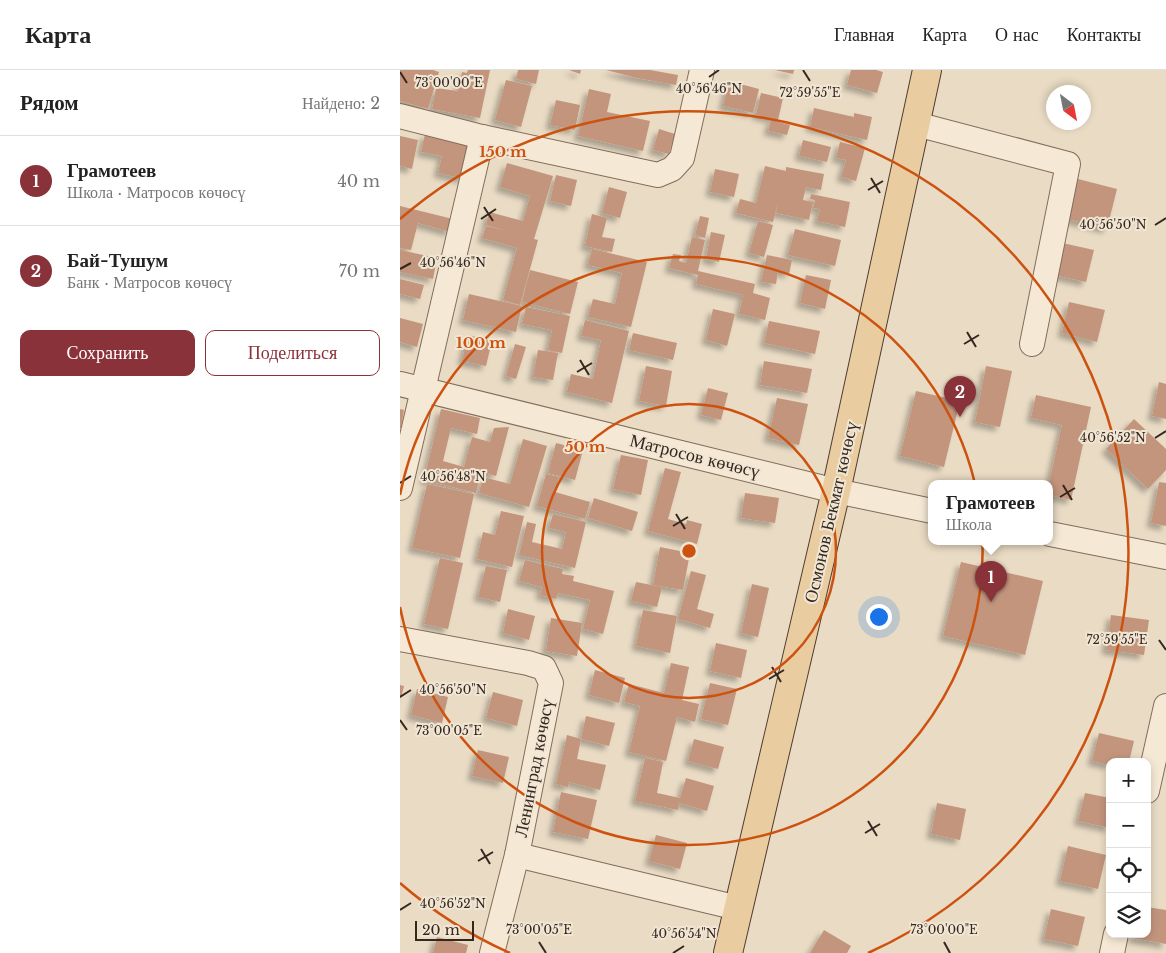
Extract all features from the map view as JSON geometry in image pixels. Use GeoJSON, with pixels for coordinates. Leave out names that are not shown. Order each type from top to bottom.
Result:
{"type":"FeatureCollection","features":[{"type":"Feature","properties":{"kind":"main road","name":"Осмонов Бекмат көчөсү"},"geometry":{"type":"LineString","coordinates":[[728,953],[836,492],[927,70]]}},
{"type":"Feature","properties":{"kind":"street"},"geometry":{"type":"LineString","coordinates":[[400,116],[482,137],[658,176],[672,169],[682,158],[702,70]]}},
{"type":"Feature","properties":{"kind":"street"},"geometry":{"type":"LineString","coordinates":[[916,124],[1068,164],[1032,344]]}},
{"type":"Feature","properties":{"kind":"street"},"geometry":{"type":"LineString","coordinates":[[400,488],[411,386],[482,137]]}},
{"type":"Feature","properties":{"kind":"street","name":"Матросов көчөсү"},"geometry":{"type":"LineString","coordinates":[[411,386],[836,492],[928,510]]}},
{"type":"Feature","properties":{"kind":"street"},"geometry":{"type":"LineString","coordinates":[[1053,535],[1166,557]]}},
{"type":"Feature","properties":{"kind":"street","name":"Ленинград көчөсү"},"geometry":{"type":"LineString","coordinates":[[400,639],[528,663],[544,668],[551,683],[517,855],[492,953]]}},
{"type":"Feature","properties":{"kind":"street"},"geometry":{"type":"LineString","coordinates":[[1151,773],[1166,706]]}},
{"type":"Feature","properties":{"kind":"street"},"geometry":{"type":"LineString","coordinates":[[517,855],[738,908]]}},
{"type":"Feature","properties":{"kind":"street"},"geometry":{"type":"LineString","coordinates":[[1112,953],[1115,938]]}},
{"type":"Feature","properties":{"kind":"building"},"geometry":{"type":"Polygon","coordinates":[[[400,70],[433,70],[439,72],[428,109],[400,101],[400,70]]]}},
{"type":"Feature","properties":{"kind":"building"},"geometry":{"type":"Polygon","coordinates":[[[468,70],[490,70],[480,118],[432,109],[436,88],[458,91],[462,72],[467,73],[468,70]]]}},
{"type":"Feature","properties":{"kind":"building"},"geometry":{"type":"Polygon","coordinates":[[[518,70],[539,70],[536,84],[516,79],[518,70]]]}},
{"type":"Feature","properties":{"kind":"building"},"geometry":{"type":"Polygon","coordinates":[[[569,70],[581,70],[580,74],[569,70]]]}},
{"type":"Feature","properties":{"kind":"building"},"geometry":{"type":"Polygon","coordinates":[[[606,70],[650,70],[678,75],[676,85],[606,70]]]}},
{"type":"Feature","properties":{"kind":"building"},"geometry":{"type":"Polygon","coordinates":[[[775,70],[794,70],[793,74],[775,70]]]}},
{"type":"Feature","properties":{"kind":"building"},"geometry":{"type":"Polygon","coordinates":[[[851,70],[876,70],[883,72],[877,93],[847,85],[851,70]]]}},
{"type":"Feature","properties":{"kind":"building"},"geometry":{"type":"Polygon","coordinates":[[[506,80],[532,86],[521,127],[495,120],[506,80]]]}},
{"type":"Feature","properties":{"kind":"building"},"geometry":{"type":"Polygon","coordinates":[[[729,81],[759,89],[753,113],[723,106],[729,81]]]}},
{"type":"Feature","properties":{"kind":"building"},"geometry":{"type":"Polygon","coordinates":[[[589,89],[611,94],[607,112],[650,121],[643,151],[578,136],[589,89]]]}},
{"type":"Feature","properties":{"kind":"building"},"geometry":{"type":"Polygon","coordinates":[[[761,93],[783,98],[778,120],[756,115],[761,93]]]}},
{"type":"Feature","properties":{"kind":"building"},"geometry":{"type":"Polygon","coordinates":[[[556,100],[580,105],[575,130],[550,125],[556,100]]]}},
{"type":"Feature","properties":{"kind":"building"},"geometry":{"type":"Polygon","coordinates":[[[814,108],[854,117],[854,113],[872,117],[867,140],[810,127],[814,108]]]}},
{"type":"Feature","properties":{"kind":"building"},"geometry":{"type":"Polygon","coordinates":[[[771,120],[790,125],[787,135],[768,131],[771,120]]]}},
{"type":"Feature","properties":{"kind":"building"},"geometry":{"type":"Polygon","coordinates":[[[659,129],[675,134],[669,154],[653,150],[659,129]]]}},
{"type":"Feature","properties":{"kind":"building"},"geometry":{"type":"Polygon","coordinates":[[[425,134],[471,143],[464,179],[438,173],[442,156],[421,152],[425,134]]]}},
{"type":"Feature","properties":{"kind":"building"},"geometry":{"type":"Polygon","coordinates":[[[400,136],[418,140],[412,169],[400,166],[400,136]]]}},
{"type":"Feature","properties":{"kind":"building"},"geometry":{"type":"Polygon","coordinates":[[[803,140],[831,147],[827,162],[799,156],[803,140]]]}},
{"type":"Feature","properties":{"kind":"building"},"geometry":{"type":"Polygon","coordinates":[[[840,142],[865,148],[856,181],[841,177],[846,160],[836,158],[840,142]]]}},
{"type":"Feature","properties":{"kind":"building"},"geometry":{"type":"Polygon","coordinates":[[[507,163],[553,176],[534,239],[538,240],[520,305],[503,300],[517,248],[482,238],[486,226],[507,231],[486,225],[489,212],[523,221],[530,196],[500,187],[507,163]]]}},
{"type":"Feature","properties":{"kind":"building"},"geometry":{"type":"Polygon","coordinates":[[[765,166],[786,171],[786,167],[824,174],[821,190],[806,187],[803,200],[813,202],[809,220],[776,213],[778,202],[773,222],[736,213],[740,199],[756,203],[765,166]]]}},
{"type":"Feature","properties":{"kind":"building"},"geometry":{"type":"Polygon","coordinates":[[[715,169],[739,174],[734,197],[710,192],[715,169]]]}},
{"type":"Feature","properties":{"kind":"building"},"geometry":{"type":"Polygon","coordinates":[[[556,175],[577,180],[571,206],[550,201],[556,175]]]}},
{"type":"Feature","properties":{"kind":"building"},"geometry":{"type":"Polygon","coordinates":[[[1078,179],[1117,189],[1107,229],[1068,219],[1078,179]]]}},
{"type":"Feature","properties":{"kind":"building"},"geometry":{"type":"Polygon","coordinates":[[[609,187],[627,192],[620,218],[602,213],[609,187]]]}},
{"type":"Feature","properties":{"kind":"building"},"geometry":{"type":"Polygon","coordinates":[[[811,194],[850,202],[845,227],[817,221],[820,209],[813,208],[815,200],[810,199],[811,194]]]}},
{"type":"Feature","properties":{"kind":"building"},"geometry":{"type":"Polygon","coordinates":[[[400,206],[453,219],[450,232],[418,223],[411,250],[400,248],[400,206]]]}},
{"type":"Feature","properties":{"kind":"building"},"geometry":{"type":"Polygon","coordinates":[[[592,214],[607,218],[602,237],[615,239],[612,252],[585,246],[592,214]]]}},
{"type":"Feature","properties":{"kind":"building"},"geometry":{"type":"Polygon","coordinates":[[[700,216],[709,218],[705,238],[695,235],[700,216]]]}},
{"type":"Feature","properties":{"kind":"building"},"geometry":{"type":"Polygon","coordinates":[[[758,221],[773,225],[764,257],[749,253],[758,221]]]}},
{"type":"Feature","properties":{"kind":"building"},"geometry":{"type":"Polygon","coordinates":[[[795,229],[841,240],[835,266],[788,255],[795,229]]]}},
{"type":"Feature","properties":{"kind":"building"},"geometry":{"type":"Polygon","coordinates":[[[711,232],[725,235],[719,262],[706,259],[711,232]]]}},
{"type":"Feature","properties":{"kind":"building"},"geometry":{"type":"Polygon","coordinates":[[[692,237],[705,240],[698,271],[755,284],[753,293],[770,298],[765,320],[739,314],[743,295],[696,284],[698,275],[669,268],[673,254],[681,255],[679,261],[686,263],[692,237]]]}},
{"type":"Feature","properties":{"kind":"building"},"geometry":{"type":"Polygon","coordinates":[[[1058,242],[1094,250],[1086,282],[1050,274],[1058,242]]]}},
{"type":"Feature","properties":{"kind":"building"},"geometry":{"type":"Polygon","coordinates":[[[592,249],[647,262],[631,327],[588,317],[593,299],[615,304],[622,273],[588,265],[592,249]]]}},
{"type":"Feature","properties":{"kind":"building"},"geometry":{"type":"Polygon","coordinates":[[[400,250],[437,258],[433,279],[400,272],[400,250]]]}},
{"type":"Feature","properties":{"kind":"building"},"geometry":{"type":"Polygon","coordinates":[[[767,255],[792,260],[789,274],[778,271],[776,284],[761,282],[767,255]]]}},
{"type":"Feature","properties":{"kind":"building"},"geometry":{"type":"Polygon","coordinates":[[[530,270],[578,282],[570,314],[522,302],[530,270]]]}},
{"type":"Feature","properties":{"kind":"building"},"geometry":{"type":"Polygon","coordinates":[[[806,275],[831,280],[825,309],[800,303],[806,275]]]}},
{"type":"Feature","properties":{"kind":"building"},"geometry":{"type":"Polygon","coordinates":[[[400,279],[424,285],[420,299],[400,294],[400,279]]]}},
{"type":"Feature","properties":{"kind":"building"},"geometry":{"type":"Polygon","coordinates":[[[469,294],[522,306],[516,332],[463,320],[469,294]]]}},
{"type":"Feature","properties":{"kind":"building"},"geometry":{"type":"Polygon","coordinates":[[[1069,302],[1105,310],[1097,342],[1062,333],[1069,302]]]}},
{"type":"Feature","properties":{"kind":"building"},"geometry":{"type":"Polygon","coordinates":[[[526,307],[570,316],[562,353],[548,350],[552,330],[522,324],[526,307]]]}},
{"type":"Feature","properties":{"kind":"building"},"geometry":{"type":"Polygon","coordinates":[[[713,309],[735,314],[727,346],[706,340],[713,309]]]}},
{"type":"Feature","properties":{"kind":"building"},"geometry":{"type":"Polygon","coordinates":[[[400,318],[423,324],[417,347],[400,342],[400,318]]]}},
{"type":"Feature","properties":{"kind":"building"},"geometry":{"type":"Polygon","coordinates":[[[585,320],[629,331],[612,403],[567,392],[571,374],[593,379],[601,340],[581,336],[585,320]]]}},
{"type":"Feature","properties":{"kind":"building"},"geometry":{"type":"Polygon","coordinates":[[[769,321],[820,331],[815,354],[764,343],[769,321]]]}},
{"type":"Feature","properties":{"kind":"building"},"geometry":{"type":"Polygon","coordinates":[[[633,333],[677,343],[673,360],[629,350],[633,333]]]}},
{"type":"Feature","properties":{"kind":"building"},"geometry":{"type":"Polygon","coordinates":[[[468,335],[492,341],[486,366],[462,361],[468,335]]]}},
{"type":"Feature","properties":{"kind":"building"},"geometry":{"type":"Polygon","coordinates":[[[515,344],[526,347],[516,379],[506,376],[515,344]]]}},
{"type":"Feature","properties":{"kind":"building"},"geometry":{"type":"Polygon","coordinates":[[[538,350],[558,353],[553,380],[533,377],[538,350]]]}},
{"type":"Feature","properties":{"kind":"building"},"geometry":{"type":"Polygon","coordinates":[[[764,361],[812,369],[807,393],[760,385],[764,361]]]}},
{"type":"Feature","properties":{"kind":"building"},"geometry":{"type":"Polygon","coordinates":[[[646,366],[672,371],[666,406],[639,401],[646,366]]]}},
{"type":"Feature","properties":{"kind":"building"},"geometry":{"type":"Polygon","coordinates":[[[986,366],[1012,371],[1000,427],[975,422],[986,366]]]}},
{"type":"Feature","properties":{"kind":"building"},"geometry":{"type":"Polygon","coordinates":[[[1159,382],[1166,384],[1166,419],[1152,416],[1159,382]]]}},
{"type":"Feature","properties":{"kind":"building"},"geometry":{"type":"Polygon","coordinates":[[[708,388],[728,393],[721,420],[701,415],[708,388]]]}},
{"type":"Feature","properties":{"kind":"building"},"geometry":{"type":"Polygon","coordinates":[[[916,391],[960,401],[944,467],[900,456],[916,391]]]}},
{"type":"Feature","properties":{"kind":"building"},"geometry":{"type":"Polygon","coordinates":[[[1036,395],[1091,407],[1071,500],[1053,496],[1053,480],[1050,480],[1062,425],[1031,418],[1036,395]]]}},
{"type":"Feature","properties":{"kind":"building"},"geometry":{"type":"Polygon","coordinates":[[[777,398],[808,404],[799,445],[768,438],[777,398]]]}},
{"type":"Feature","properties":{"kind":"building"},"geometry":{"type":"Polygon","coordinates":[[[400,409],[404,410],[401,428],[400,428],[400,409]]]}},
{"type":"Feature","properties":{"kind":"building"},"geometry":{"type":"Polygon","coordinates":[[[441,409],[480,418],[477,434],[451,428],[443,461],[464,467],[472,437],[490,442],[494,428],[509,427],[496,476],[481,472],[476,493],[424,480],[441,409]]]}},
{"type":"Feature","properties":{"kind":"building"},"geometry":{"type":"Polygon","coordinates":[[[1134,419],[1166,449],[1166,470],[1148,489],[1106,449],[1134,419]]]}},
{"type":"Feature","properties":{"kind":"building"},"geometry":{"type":"Polygon","coordinates":[[[523,439],[547,446],[529,507],[479,493],[483,477],[510,484],[523,439]]]}},
{"type":"Feature","properties":{"kind":"building"},"geometry":{"type":"Polygon","coordinates":[[[556,443],[583,450],[575,480],[548,473],[556,443]]]}},
{"type":"Feature","properties":{"kind":"building"},"geometry":{"type":"Polygon","coordinates":[[[621,455],[648,460],[641,495],[613,489],[621,455]]]}},
{"type":"Feature","properties":{"kind":"building"},"geometry":{"type":"Polygon","coordinates":[[[665,468],[681,472],[668,519],[686,524],[687,520],[702,524],[697,544],[648,531],[665,468]]]}},
{"type":"Feature","properties":{"kind":"building"},"geometry":{"type":"Polygon","coordinates":[[[546,474],[559,477],[555,492],[590,502],[585,519],[537,506],[546,474]]]}},
{"type":"Feature","properties":{"kind":"building"},"geometry":{"type":"Polygon","coordinates":[[[1159,482],[1166,483],[1166,526],[1151,523],[1159,482]]]}},
{"type":"Feature","properties":{"kind":"building"},"geometry":{"type":"Polygon","coordinates":[[[427,484],[474,494],[460,558],[412,548],[427,484]]]}},
{"type":"Feature","properties":{"kind":"building"},"geometry":{"type":"Polygon","coordinates":[[[745,493],[779,498],[775,523],[741,518],[745,493]]]}},
{"type":"Feature","properties":{"kind":"building"},"geometry":{"type":"Polygon","coordinates":[[[594,498],[638,512],[632,531],[588,518],[594,498]]]}},
{"type":"Feature","properties":{"kind":"building"},"geometry":{"type":"Polygon","coordinates":[[[501,511],[524,516],[512,567],[477,559],[483,532],[495,535],[501,511]]]}},
{"type":"Feature","properties":{"kind":"building"},"geometry":{"type":"Polygon","coordinates":[[[553,514],[586,522],[575,568],[519,555],[527,522],[536,524],[532,542],[562,549],[566,532],[549,528],[553,514]]]}},
{"type":"Feature","properties":{"kind":"building"},"geometry":{"type":"Polygon","coordinates":[[[660,547],[690,553],[683,590],[653,585],[660,547]]]}},
{"type":"Feature","properties":{"kind":"building"},"geometry":{"type":"Polygon","coordinates":[[[440,558],[463,563],[448,629],[424,624],[440,558]]]}},
{"type":"Feature","properties":{"kind":"building"},"geometry":{"type":"Polygon","coordinates":[[[525,560],[563,569],[562,574],[574,576],[573,581],[614,591],[603,634],[583,629],[590,600],[558,593],[556,599],[540,595],[542,587],[519,581],[525,560]]]}},
{"type":"Feature","properties":{"kind":"building"},"geometry":{"type":"Polygon","coordinates":[[[961,562],[1043,581],[1025,655],[943,636],[961,562]]]}},
{"type":"Feature","properties":{"kind":"building"},"geometry":{"type":"Polygon","coordinates":[[[486,566],[507,570],[500,602],[478,597],[486,566]]]}},
{"type":"Feature","properties":{"kind":"building"},"geometry":{"type":"Polygon","coordinates":[[[691,571],[706,575],[697,609],[714,614],[710,628],[678,619],[691,571]]]}},
{"type":"Feature","properties":{"kind":"building"},"geometry":{"type":"Polygon","coordinates":[[[636,582],[662,587],[657,607],[631,601],[636,582]]]}},
{"type":"Feature","properties":{"kind":"building"},"geometry":{"type":"Polygon","coordinates":[[[752,584],[769,588],[758,637],[741,633],[752,584]]]}},
{"type":"Feature","properties":{"kind":"building"},"geometry":{"type":"Polygon","coordinates":[[[508,609],[535,616],[529,640],[503,633],[508,609]]]}},
{"type":"Feature","properties":{"kind":"building"},"geometry":{"type":"Polygon","coordinates":[[[643,610],[677,616],[670,653],[636,646],[643,610]]]}},
{"type":"Feature","properties":{"kind":"building"},"geometry":{"type":"Polygon","coordinates":[[[1111,615],[1149,620],[1144,655],[1106,650],[1111,615]]]}},
{"type":"Feature","properties":{"kind":"building"},"geometry":{"type":"Polygon","coordinates":[[[551,618],[582,623],[577,656],[546,651],[551,618]]]}},
{"type":"Feature","properties":{"kind":"building"},"geometry":{"type":"Polygon","coordinates":[[[716,643],[747,650],[741,678],[710,671],[716,643]]]}},
{"type":"Feature","properties":{"kind":"building"},"geometry":{"type":"Polygon","coordinates":[[[671,663],[689,667],[682,700],[699,704],[695,722],[677,717],[666,761],[629,752],[640,706],[624,702],[629,684],[664,693],[671,663]]]}},
{"type":"Feature","properties":{"kind":"building"},"geometry":{"type":"Polygon","coordinates":[[[595,670],[625,678],[619,703],[589,695],[595,670]]]}},
{"type":"Feature","properties":{"kind":"building"},"geometry":{"type":"Polygon","coordinates":[[[710,683],[737,689],[728,725],[701,719],[710,683]]]}},
{"type":"Feature","properties":{"kind":"building"},"geometry":{"type":"Polygon","coordinates":[[[400,685],[404,686],[401,698],[400,698],[400,685]]]}},
{"type":"Feature","properties":{"kind":"building"},"geometry":{"type":"Polygon","coordinates":[[[417,689],[448,697],[442,723],[411,715],[417,689]]]}},
{"type":"Feature","properties":{"kind":"building"},"geometry":{"type":"Polygon","coordinates":[[[493,692],[523,700],[517,726],[486,718],[493,692]]]}},
{"type":"Feature","properties":{"kind":"building"},"geometry":{"type":"Polygon","coordinates":[[[586,716],[615,723],[609,746],[581,739],[586,716]]]}},
{"type":"Feature","properties":{"kind":"building"},"geometry":{"type":"Polygon","coordinates":[[[1099,733],[1134,741],[1130,758],[1106,758],[1106,764],[1092,761],[1099,733]]]}},
{"type":"Feature","properties":{"kind":"building"},"geometry":{"type":"Polygon","coordinates":[[[567,735],[581,739],[577,759],[606,765],[600,790],[569,782],[568,787],[556,784],[567,735]]]}},
{"type":"Feature","properties":{"kind":"building"},"geometry":{"type":"Polygon","coordinates":[[[694,739],[724,747],[718,769],[688,761],[694,739]]]}},
{"type":"Feature","properties":{"kind":"building"},"geometry":{"type":"Polygon","coordinates":[[[478,750],[509,757],[503,783],[472,776],[478,750]]]}},
{"type":"Feature","properties":{"kind":"building"},"geometry":{"type":"Polygon","coordinates":[[[645,758],[663,762],[657,793],[680,798],[686,778],[714,786],[707,811],[679,803],[678,810],[635,801],[645,758]]]}},
{"type":"Feature","properties":{"kind":"building"},"geometry":{"type":"Polygon","coordinates":[[[561,792],[597,800],[588,839],[553,832],[561,792]]]}},
{"type":"Feature","properties":{"kind":"building"},"geometry":{"type":"Polygon","coordinates":[[[1085,793],[1106,797],[1106,827],[1078,821],[1085,793]]]}},
{"type":"Feature","properties":{"kind":"building"},"geometry":{"type":"Polygon","coordinates":[[[937,803],[966,809],[960,840],[931,834],[937,803]]]}},
{"type":"Feature","properties":{"kind":"building"},"geometry":{"type":"Polygon","coordinates":[[[656,835],[687,843],[680,869],[649,861],[656,835]]]}},
{"type":"Feature","properties":{"kind":"building"},"geometry":{"type":"Polygon","coordinates":[[[1068,846],[1106,855],[1098,889],[1060,881],[1068,846]]]}},
{"type":"Feature","properties":{"kind":"building"},"geometry":{"type":"Polygon","coordinates":[[[1151,908],[1166,910],[1166,944],[1133,938],[1151,938],[1151,908]]]}},
{"type":"Feature","properties":{"kind":"building"},"geometry":{"type":"Polygon","coordinates":[[[1051,909],[1085,917],[1078,946],[1044,939],[1051,909]]]}},
{"type":"Feature","properties":{"kind":"building"},"geometry":{"type":"Polygon","coordinates":[[[824,930],[851,946],[847,953],[810,953],[824,930]]]}},
{"type":"Feature","properties":{"kind":"building"},"geometry":{"type":"Polygon","coordinates":[[[437,937],[468,945],[466,953],[433,953],[437,937]]]}},
{"type":"Feature","properties":{"kind":"place","name":"Бай-Тушум"},"geometry":{"type":"Point","coordinates":[960,417]}},
{"type":"Feature","properties":{"kind":"place","name":"Грамотеев"},"geometry":{"type":"Point","coordinates":[991,602]}}]}
